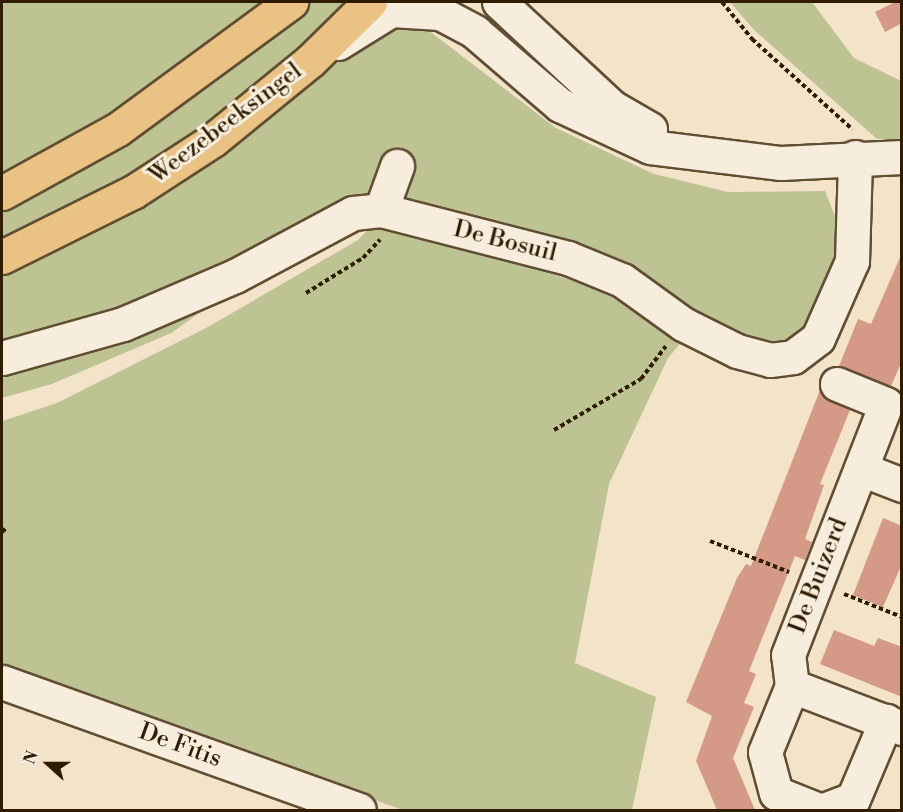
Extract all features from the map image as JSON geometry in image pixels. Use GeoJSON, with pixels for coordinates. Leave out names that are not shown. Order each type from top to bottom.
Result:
{"type":"FeatureCollection","features":[{"type":"Feature","properties":{"kind":"main road"},"geometry":{"type":"LineString","coordinates":[[2,193],[118,129],[291,2]]}},
{"type":"Feature","properties":{"kind":"main road","name":"Weezebeeksingel"},"geometry":{"type":"LineString","coordinates":[[2,257],[133,192],[213,140],[310,61],[370,2]]}},
{"type":"Feature","properties":{"kind":"street"},"geometry":{"type":"LineString","coordinates":[[500,2],[612,107],[651,129],[727,158]]}},
{"type":"Feature","properties":{"kind":"street"},"geometry":{"type":"LineString","coordinates":[[310,61],[392,10],[440,13],[475,32],[560,105],[603,128],[650,147],[781,163],[855,157],[902,157]]}},
{"type":"Feature","properties":{"kind":"street","name":"De Bosuil"},"geometry":{"type":"LineString","coordinates":[[2,358],[123,324],[235,276],[353,213],[387,212],[568,258],[622,280],[683,324],[737,351],[770,360],[793,357],[818,338],[839,302],[852,261],[855,157]]}},
{"type":"Feature","properties":{"kind":"street"},"geometry":{"type":"LineString","coordinates":[[387,212],[397,166]]}},
{"type":"Feature","properties":{"kind":"street","name":"De Buizerd"},"geometry":{"type":"LineString","coordinates":[[819,810],[776,793],[765,752],[792,686],[788,655],[886,404],[837,384]]}},
{"type":"Feature","properties":{"kind":"street"},"geometry":{"type":"LineString","coordinates":[[861,469],[902,485]]}},
{"type":"Feature","properties":{"kind":"street","name":"De Fitis"},"geometry":{"type":"LineString","coordinates":[[2,682],[358,810]]}},
{"type":"Feature","properties":{"kind":"street"},"geometry":{"type":"LineString","coordinates":[[792,686],[894,725],[853,799],[824,810]]}},
{"type":"Feature","properties":{"kind":"path"},"geometry":{"type":"LineString","coordinates":[[722,2],[752,39],[842,117],[852,130],[855,157]]}},
{"type":"Feature","properties":{"kind":"path"},"geometry":{"type":"LineString","coordinates":[[306,293],[370,253],[387,212]]}},
{"type":"Feature","properties":{"kind":"path"},"geometry":{"type":"LineString","coordinates":[[554,430],[640,379],[683,324]]}},
{"type":"Feature","properties":{"kind":"path"},"geometry":{"type":"LineString","coordinates":[[710,541],[902,617]]}},
{"type":"Feature","properties":{"kind":"green space"},"geometry":{"type":"Polygon","coordinates":[[[2,2],[268,2],[118,114],[2,181],[2,2]]]}},
{"type":"Feature","properties":{"kind":"green space"},"geometry":{"type":"Polygon","coordinates":[[[310,2],[350,2],[308,44],[179,145],[134,175],[2,244],[2,207],[310,2]]]}},
{"type":"Feature","properties":{"kind":"green space"},"geometry":{"type":"Polygon","coordinates":[[[730,2],[812,2],[854,58],[901,81],[901,139],[877,139],[754,30],[730,2]]]}},
{"type":"Feature","properties":{"kind":"green space"},"geometry":{"type":"Polygon","coordinates":[[[415,20],[556,128],[654,174],[728,192],[825,191],[837,221],[839,253],[824,316],[774,352],[359,196],[209,276],[2,351],[2,272],[127,211],[221,149],[373,31],[415,20]]]}},
{"type":"Feature","properties":{"kind":"green space"},"geometry":{"type":"Polygon","coordinates":[[[376,221],[397,221],[621,297],[684,339],[668,358],[609,484],[575,663],[656,697],[632,810],[403,810],[2,667],[2,421],[57,403],[208,327],[358,240],[376,221]]]}},
{"type":"Feature","properties":{"kind":"green space"},"geometry":{"type":"Polygon","coordinates":[[[219,299],[171,333],[52,384],[2,398],[2,378],[219,299]]]}},
{"type":"Feature","properties":{"kind":"building"},"geometry":{"type":"Polygon","coordinates":[[[895,2],[902,2],[902,23],[885,32],[875,12],[895,2]]]}},
{"type":"Feature","properties":{"kind":"building"},"geometry":{"type":"Polygon","coordinates":[[[902,253],[902,361],[891,386],[839,366],[858,319],[871,324],[902,253]]]}},
{"type":"Feature","properties":{"kind":"building"},"geometry":{"type":"Polygon","coordinates":[[[820,390],[850,410],[820,484],[824,485],[805,539],[812,542],[805,560],[795,556],[749,671],[756,674],[744,703],[754,707],[733,758],[755,810],[717,810],[696,761],[712,716],[686,702],[737,578],[746,564],[751,566],[820,390]]]}},
{"type":"Feature","properties":{"kind":"building"},"geometry":{"type":"Polygon","coordinates":[[[883,518],[902,526],[902,564],[883,607],[853,595],[883,518]]]}},
{"type":"Feature","properties":{"kind":"building"},"geometry":{"type":"Polygon","coordinates":[[[834,630],[874,646],[878,638],[902,647],[902,697],[820,664],[834,630]]]}}]}
